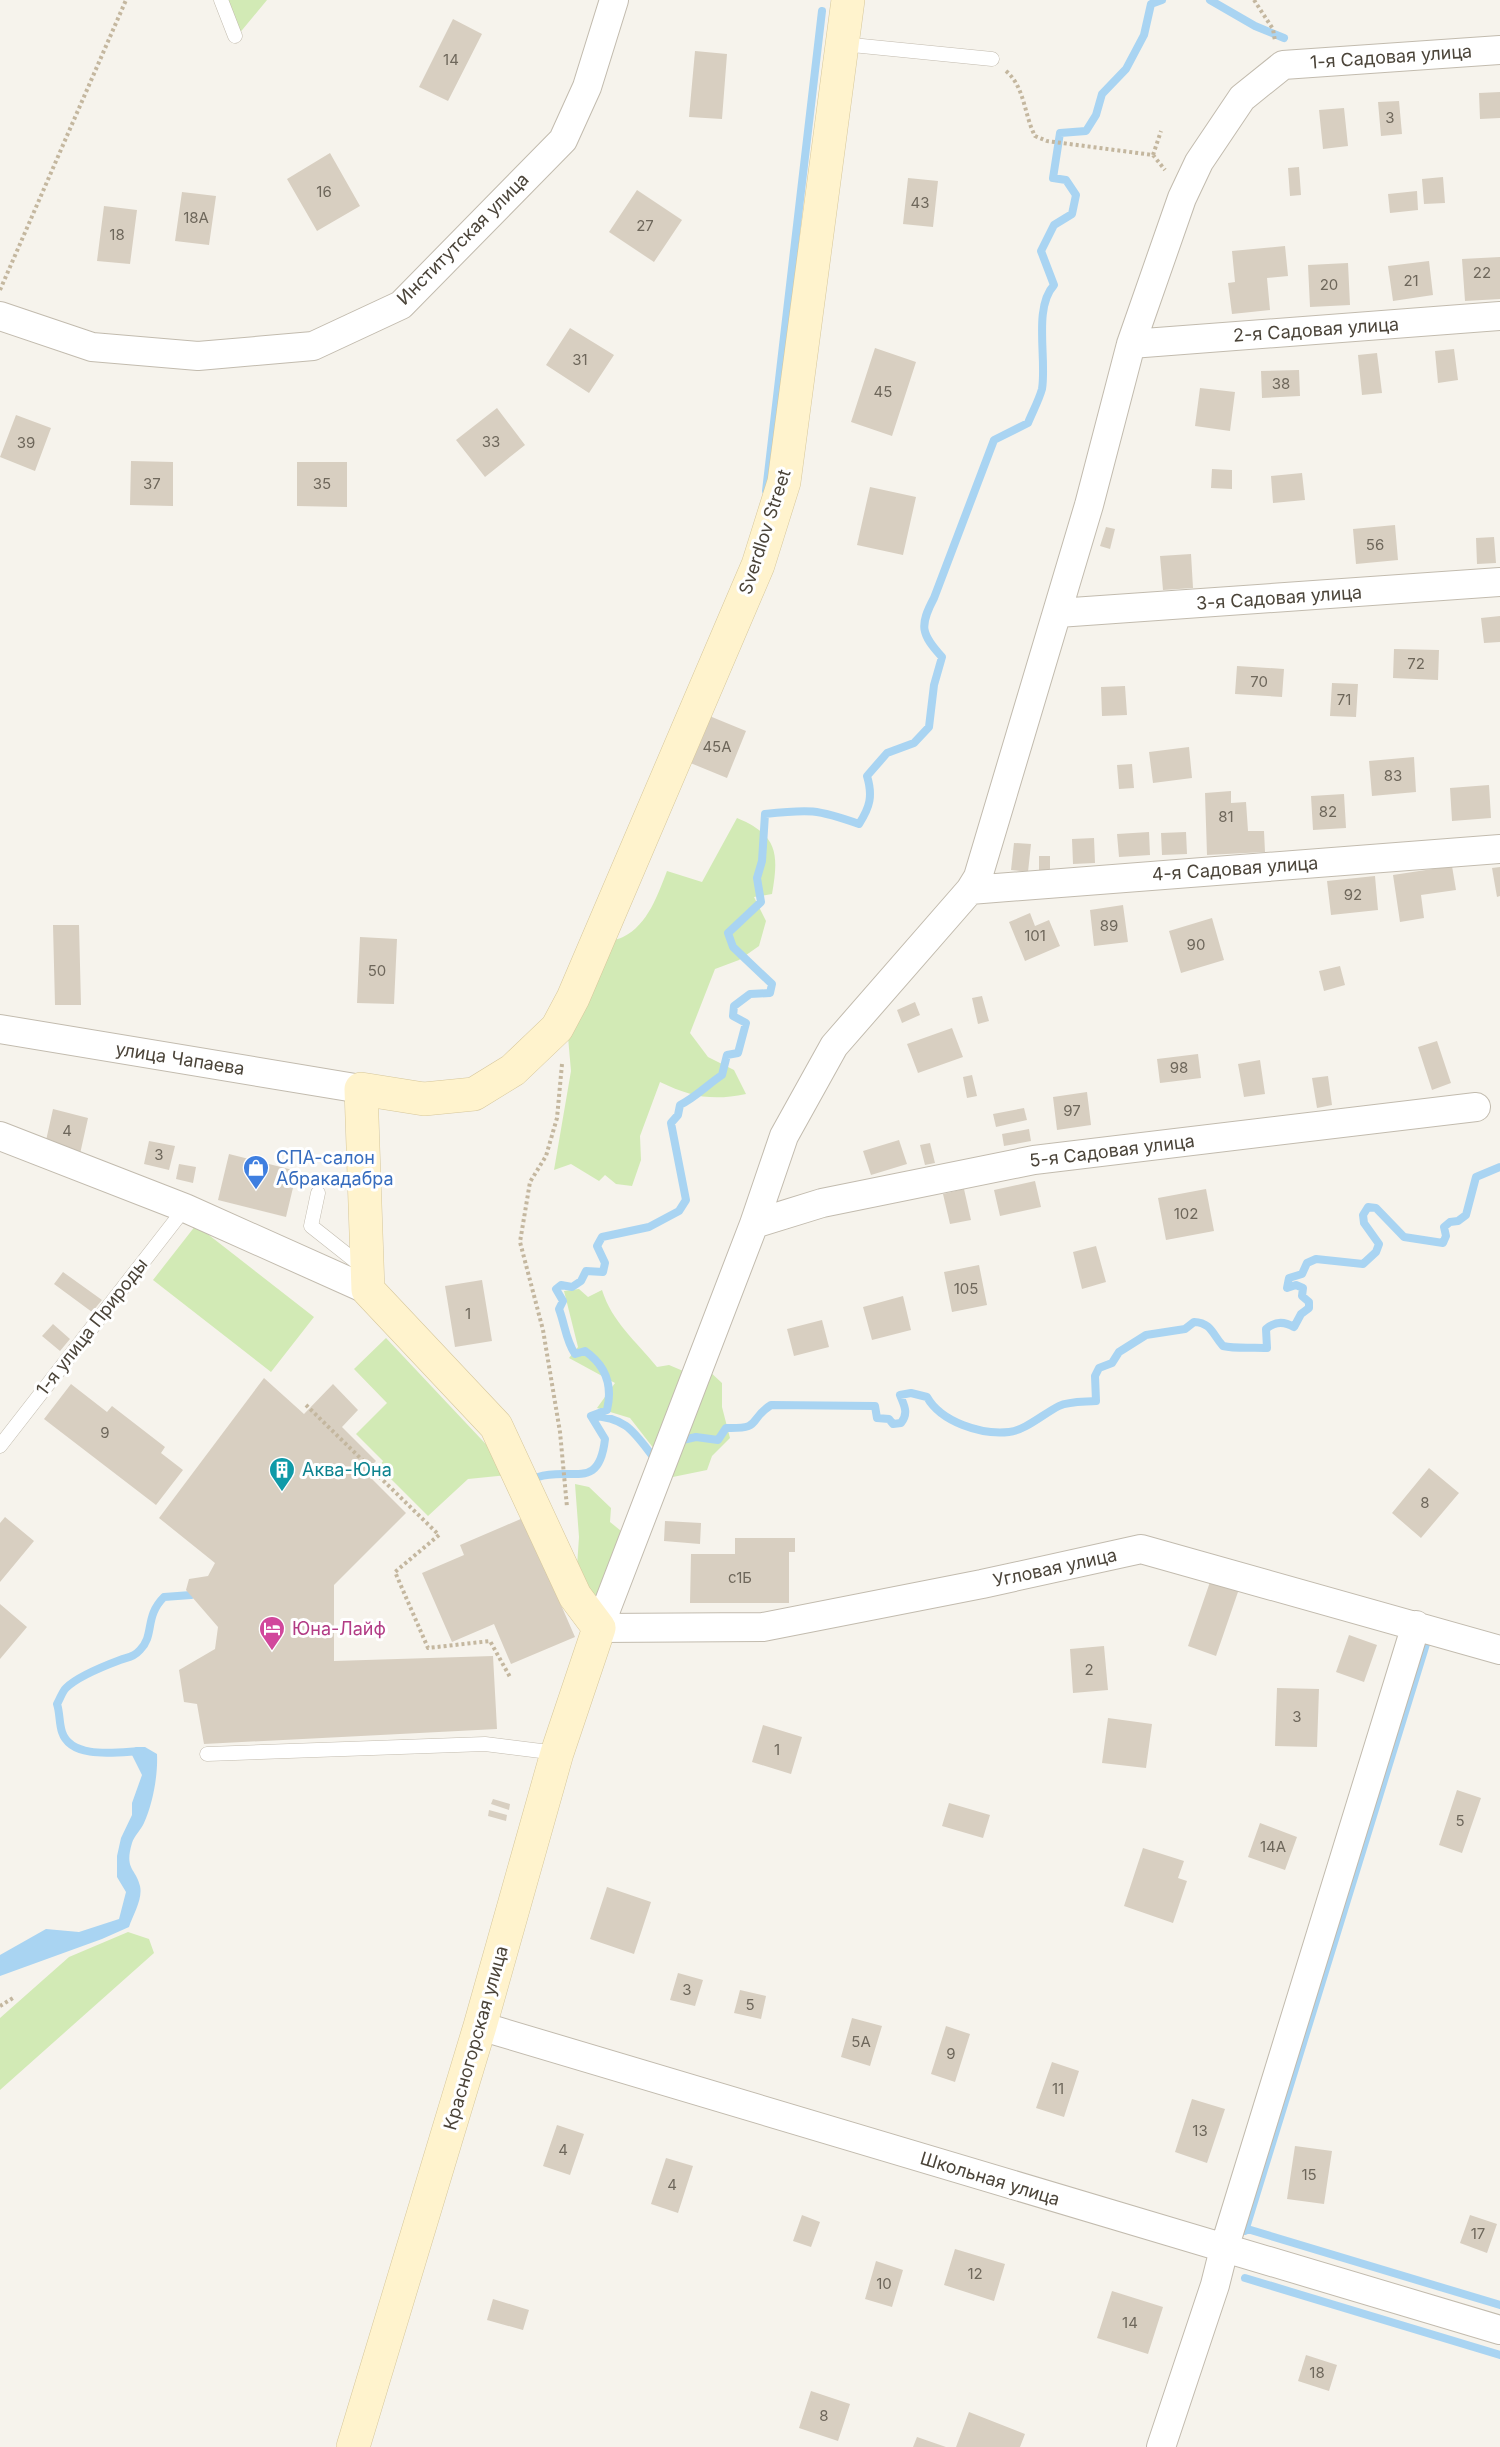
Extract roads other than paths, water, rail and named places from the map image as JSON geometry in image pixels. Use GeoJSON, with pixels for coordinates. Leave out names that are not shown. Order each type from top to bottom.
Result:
{"type":"FeatureCollection","features":[{"type":"Feature","properties":{"kind":"street","name":"Институтская улица"},"geometry":{"type":"LineString","coordinates":[[0,316],[92,347],[198,356],[313,346],[401,305],[563,140],[587,87],[614,0]]}},
{"type":"Feature","properties":{"kind":"street","name":"Sverdlov Street"},"geometry":{"type":"LineString","coordinates":[[361,1089],[424,1099],[474,1094],[513,1070],[556,1028],[573,998],[753,576],[784,482],[848,0]]}},
{"type":"Feature","properties":{"kind":"street","name":"1-я Садовая улица"},"geometry":{"type":"LineString","coordinates":[[1131,344],[1182,198],[1199,162],[1242,98],[1279,54],[1500,50]]}},
{"type":"Feature","properties":{"kind":"street","name":"2-я Садовая улица"},"geometry":{"type":"LineString","coordinates":[[1131,344],[1500,316]]}},
{"type":"Feature","properties":{"kind":"street"},"geometry":{"type":"LineString","coordinates":[[599,1628],[754,1224],[784,1137],[834,1046],[970,890],[978,877],[1058,613],[1131,344]]}},
{"type":"Feature","properties":{"kind":"street","name":"3-я Садовая улица"},"geometry":{"type":"LineString","coordinates":[[1058,613],[1500,582]]}},
{"type":"Feature","properties":{"kind":"street","name":"4-я Садовая улица"},"geometry":{"type":"LineString","coordinates":[[970,890],[1500,849]]}},
{"type":"Feature","properties":{"kind":"street","name":"улица Чапаева"},"geometry":{"type":"LineString","coordinates":[[0,1029],[361,1089]]}},
{"type":"Feature","properties":{"kind":"street"},"geometry":{"type":"LineString","coordinates":[[361,1089],[368,1281]]}},
{"type":"Feature","properties":{"kind":"street","name":"5-я Садовая улица"},"geometry":{"type":"LineString","coordinates":[[754,1224],[822,1203],[1034,1160],[1476,1107]]}},
{"type":"Feature","properties":{"kind":"street"},"geometry":{"type":"LineString","coordinates":[[0,1136],[368,1281],[496,1426],[575,1596],[599,1628]]}},
{"type":"Feature","properties":{"kind":"street","name":"Угловая улица"},"geometry":{"type":"LineString","coordinates":[[599,1628],[763,1627],[982,1584],[1141,1549],[1500,1650]]}},
{"type":"Feature","properties":{"kind":"street"},"geometry":{"type":"LineString","coordinates":[[1161,2447],[1215,2285],[1224,2249],[1416,1625]]}},
{"type":"Feature","properties":{"kind":"street","name":"Красногорская улица"},"geometry":{"type":"LineString","coordinates":[[353,2447],[480,2026],[557,1753],[599,1628]]}},
{"type":"Feature","properties":{"kind":"street","name":"Школьная улица"},"geometry":{"type":"LineString","coordinates":[[480,2026],[1500,2330]]}},
{"type":"Feature","properties":{"kind":"lane"},"geometry":{"type":"LineString","coordinates":[[221,0],[235,36]]}},
{"type":"Feature","properties":{"kind":"lane"},"geometry":{"type":"LineString","coordinates":[[842,44],[992,59]]}},
{"type":"Feature","properties":{"kind":"lane"},"geometry":{"type":"LineString","coordinates":[[318,1193],[311,1226],[368,1281]]}},
{"type":"Feature","properties":{"kind":"lane","name":"1-я улица Природы"},"geometry":{"type":"LineString","coordinates":[[0,1446],[185,1208]]}},
{"type":"Feature","properties":{"kind":"lane"},"geometry":{"type":"LineString","coordinates":[[207,1754],[485,1744],[557,1753]]}},
{"type":"Feature","properties":{"kind":"water"},"geometry":{"type":"Polygon","coordinates":[[[136,1747],[145,1747],[157,1754],[157,1771],[150,1807],[143,1826],[133,1840],[130,1852],[130,1864],[141,1891],[129,1927],[0,1976],[0,1955],[46,1929],[79,1932],[119,1919],[126,1892],[117,1877],[117,1856],[121,1838],[132,1815],[132,1803],[142,1775],[130,1751],[136,1747]]]}},
{"type":"Feature","properties":{"kind":"waterway"},"geometry":{"type":"LineString","coordinates":[[591,1416],[607,1410],[609,1392],[606,1376],[598,1363],[585,1351],[575,1354],[572,1349],[559,1309],[563,1301],[556,1289],[561,1285],[572,1287],[581,1281],[586,1271],[603,1272],[605,1263],[597,1246],[602,1237],[649,1227],[679,1211],[686,1200],[671,1123],[678,1115],[680,1105],[722,1075],[727,1055],[738,1053],[746,1023],[733,1016],[734,1006],[750,994],[770,993],[772,984],[733,947],[728,933],[761,902],[757,878],[762,861],[765,814],[792,811],[813,812],[833,815],[859,824],[869,801],[870,790],[867,776],[887,753],[914,743],[929,727],[934,685],[942,657],[926,636],[924,629],[926,616],[994,440],[1028,423],[1042,389],[1042,320],[1048,295],[1054,285],[1041,251],[1054,225],[1072,214],[1076,195],[1066,180],[1053,178],[1060,133],[1086,131],[1096,115],[1102,94],[1126,69],[1144,35],[1151,4],[1162,0]]}},
{"type":"Feature","properties":{"kind":"waterway"},"geometry":{"type":"LineString","coordinates":[[1210,0],[1255,26],[1284,38]]}},
{"type":"Feature","properties":{"kind":"waterway"},"geometry":{"type":"LineString","coordinates":[[766,491],[822,11]]}},
{"type":"Feature","properties":{"kind":"waterway"},"geometry":{"type":"LineString","coordinates":[[678,1441],[696,1437],[718,1440],[726,1428],[751,1425],[771,1405],[875,1406],[877,1418],[889,1419],[893,1424],[901,1423],[905,1412],[900,1395],[911,1393],[927,1397],[933,1406],[963,1425],[986,1431],[1009,1432],[1028,1425],[1063,1404],[1096,1401],[1095,1376],[1099,1368],[1112,1363],[1119,1352],[1146,1335],[1185,1329],[1194,1322],[1205,1324],[1223,1346],[1267,1348],[1266,1329],[1273,1324],[1280,1323],[1294,1327],[1301,1314],[1309,1308],[1309,1302],[1302,1296],[1303,1288],[1296,1285],[1287,1288],[1289,1278],[1302,1274],[1307,1263],[1316,1259],[1363,1264],[1376,1252],[1379,1244],[1364,1223],[1363,1215],[1368,1207],[1376,1208],[1404,1237],[1443,1243],[1446,1236],[1444,1227],[1466,1215],[1476,1177],[1500,1167]]}},
{"type":"Feature","properties":{"kind":"waterway"},"geometry":{"type":"LineString","coordinates":[[538,1477],[550,1474],[582,1474],[597,1466],[605,1439],[591,1416],[613,1419],[621,1423],[635,1434],[654,1458]]}},
{"type":"Feature","properties":{"kind":"waterway"},"geometry":{"type":"LineString","coordinates":[[140,1751],[108,1753],[85,1751],[75,1747],[67,1741],[62,1732],[57,1704],[65,1690],[77,1679],[138,1652],[145,1644],[154,1612],[164,1597],[191,1595]]}},
{"type":"Feature","properties":{"kind":"waterway"},"geometry":{"type":"LineString","coordinates":[[1245,2231],[1426,1644]]}},
{"type":"Feature","properties":{"kind":"waterway"},"geometry":{"type":"LineString","coordinates":[[1244,2228],[1500,2305]]}},
{"type":"Feature","properties":{"kind":"waterway"},"geometry":{"type":"LineString","coordinates":[[1245,2278],[1500,2355]]}},
{"type":"Feature","properties":{"kind":"place","name":"СПА-салон Абракадабра"},"geometry":{"type":"Point","coordinates":[256,1191]}},
{"type":"Feature","properties":{"kind":"place","name":"Аква-Юна"},"geometry":{"type":"Point","coordinates":[282,1493]}},
{"type":"Feature","properties":{"kind":"place","name":"Юна-Лайф"},"geometry":{"type":"Point","coordinates":[272,1652]}}]}
